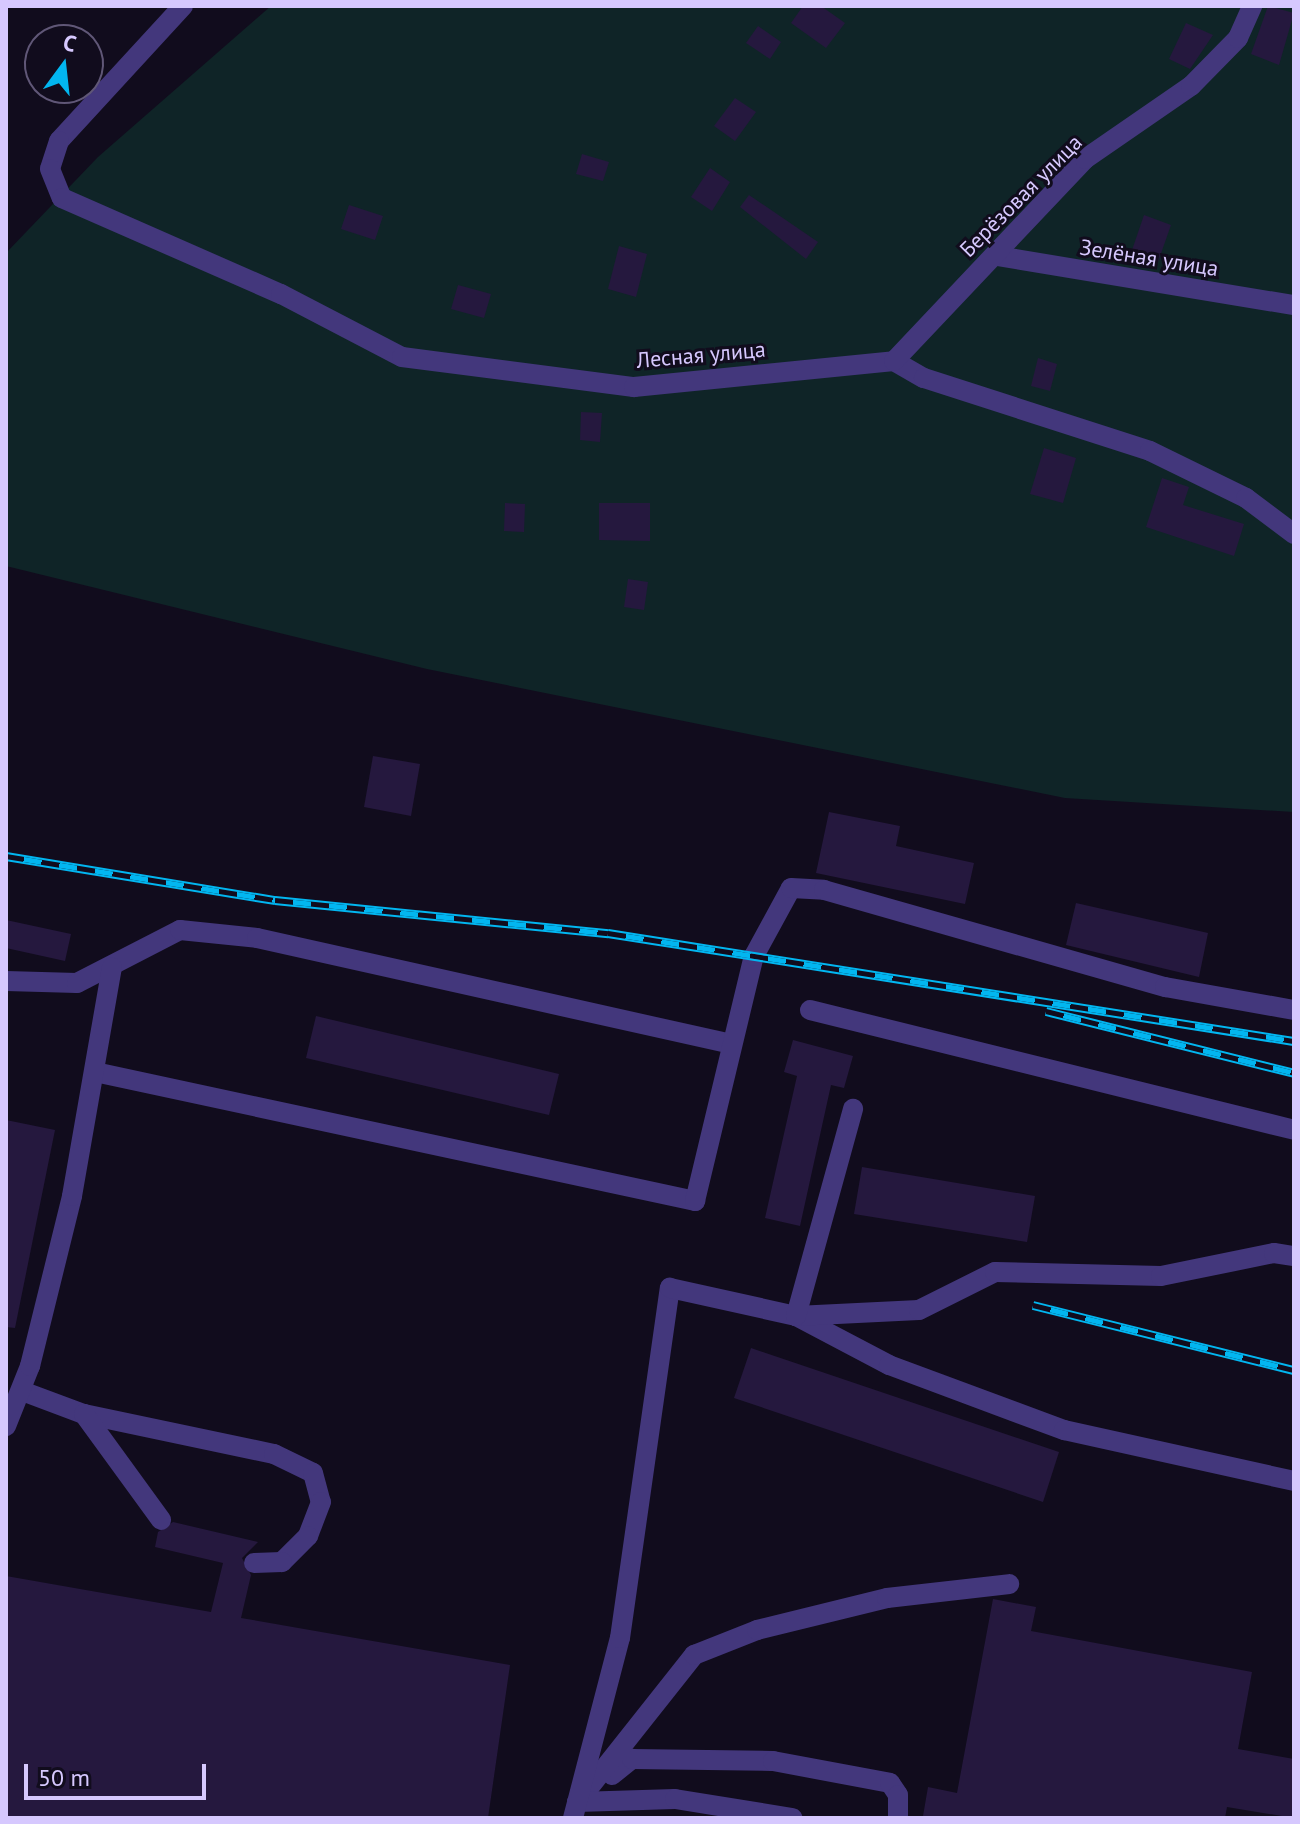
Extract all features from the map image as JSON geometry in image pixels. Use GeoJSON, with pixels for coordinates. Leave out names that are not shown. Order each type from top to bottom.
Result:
{"type":"FeatureCollection","features":[{"type":"Feature","properties":{"kind":"street","name":"Лесная улица"},"geometry":{"type":"LineString","coordinates":[[183,6],[59,141],[50,169],[62,198],[281,294],[402,357],[634,387],[894,361]]}},
{"type":"Feature","properties":{"kind":"street","name":"Берёзовая улица"},"geometry":{"type":"LineString","coordinates":[[894,361],[997,256],[1085,159],[1191,86],[1238,38],[1252,6]]}},
{"type":"Feature","properties":{"kind":"street","name":"Зелёная улица"},"geometry":{"type":"LineString","coordinates":[[997,256],[1294,305]]}},
{"type":"Feature","properties":{"kind":"street"},"geometry":{"type":"LineString","coordinates":[[894,361],[924,378],[1150,451],[1246,498],[1294,534]]}},
{"type":"Feature","properties":{"kind":"street"},"geometry":{"type":"LineString","coordinates":[[95,1072],[695,1201],[728,1043],[754,956],[791,888],[838,894],[1165,987],[1294,1010]]}},
{"type":"Feature","properties":{"kind":"street"},"geometry":{"type":"LineString","coordinates":[[6,981],[77,983],[180,930],[257,938],[728,1043]]}},
{"type":"Feature","properties":{"kind":"street"},"geometry":{"type":"LineString","coordinates":[[6,1426],[22,1391],[95,1072],[112,967]]}},
{"type":"Feature","properties":{"kind":"street"},"geometry":{"type":"LineString","coordinates":[[810,1010],[1294,1130]]}},
{"type":"Feature","properties":{"kind":"street"},"geometry":{"type":"LineString","coordinates":[[796,1316],[853,1109]]}},
{"type":"Feature","properties":{"kind":"street"},"geometry":{"type":"LineString","coordinates":[[796,1316],[919,1310],[995,1272],[1161,1276],[1274,1253],[1294,1256]]}},
{"type":"Feature","properties":{"kind":"street"},"geometry":{"type":"LineString","coordinates":[[575,1810],[620,1638],[670,1288],[745,1300],[796,1316],[889,1365],[1064,1430],[1294,1481]]}},
{"type":"Feature","properties":{"kind":"street"},"geometry":{"type":"LineString","coordinates":[[22,1391],[84,1414],[274,1454],[313,1473],[321,1502],[308,1536],[282,1562],[254,1563]]}},
{"type":"Feature","properties":{"kind":"street"},"geometry":{"type":"LineString","coordinates":[[84,1414],[161,1520]]}},
{"type":"Feature","properties":{"kind":"street"},"geometry":{"type":"LineString","coordinates":[[575,1810],[642,1730],[694,1655],[757,1630],[887,1598],[1009,1584]]}},
{"type":"Feature","properties":{"kind":"street"},"geometry":{"type":"LineString","coordinates":[[575,1810],[632,1759],[773,1761],[890,1783],[898,1795],[898,1818]]}},
{"type":"Feature","properties":{"kind":"street"},"geometry":{"type":"LineString","coordinates":[[575,1810],[675,1799],[792,1818]]}},
{"type":"Feature","properties":{"kind":"green space"},"geometry":{"type":"Polygon","coordinates":[[[271,6],[1294,6],[1294,812],[1065,798],[427,669],[6,566],[6,253],[98,157],[271,6]]]}},
{"type":"Feature","properties":{"kind":"building"},"geometry":{"type":"Polygon","coordinates":[[[803,6],[821,6],[845,23],[826,48],[791,23],[803,6]]]}},
{"type":"Feature","properties":{"kind":"building"},"geometry":{"type":"Polygon","coordinates":[[[1268,6],[1294,13],[1279,65],[1251,54],[1268,6]]]}},
{"type":"Feature","properties":{"kind":"building"},"geometry":{"type":"Polygon","coordinates":[[[1186,23],[1213,35],[1190,69],[1169,59],[1186,23]]]}},
{"type":"Feature","properties":{"kind":"building"},"geometry":{"type":"Polygon","coordinates":[[[758,26],[781,42],[770,59],[746,43],[758,26]]]}},
{"type":"Feature","properties":{"kind":"building"},"geometry":{"type":"Polygon","coordinates":[[[735,98],[756,112],[735,141],[714,126],[735,98]]]}},
{"type":"Feature","properties":{"kind":"building"},"geometry":{"type":"Polygon","coordinates":[[[582,154],[609,162],[603,181],[576,174],[582,154]]]}},
{"type":"Feature","properties":{"kind":"building"},"geometry":{"type":"Polygon","coordinates":[[[710,168],[730,182],[712,211],[691,197],[710,168]]]}},
{"type":"Feature","properties":{"kind":"building"},"geometry":{"type":"Polygon","coordinates":[[[749,195],[818,242],[806,259],[740,207],[749,195]]]}},
{"type":"Feature","properties":{"kind":"building"},"geometry":{"type":"Polygon","coordinates":[[[349,205],[383,216],[375,240],[341,229],[349,205]]]}},
{"type":"Feature","properties":{"kind":"building"},"geometry":{"type":"Polygon","coordinates":[[[1144,215],[1171,225],[1158,262],[1131,253],[1144,215]]]}},
{"type":"Feature","properties":{"kind":"building"},"geometry":{"type":"Polygon","coordinates":[[[619,246],[647,254],[636,297],[608,289],[619,246]]]}},
{"type":"Feature","properties":{"kind":"building"},"geometry":{"type":"Polygon","coordinates":[[[458,285],[491,294],[484,318],[451,309],[458,285]]]}},
{"type":"Feature","properties":{"kind":"building"},"geometry":{"type":"Polygon","coordinates":[[[1038,358],[1057,364],[1050,391],[1031,386],[1038,358]]]}},
{"type":"Feature","properties":{"kind":"building"},"geometry":{"type":"Polygon","coordinates":[[[581,412],[602,413],[600,442],[580,440],[581,412]]]}},
{"type":"Feature","properties":{"kind":"building"},"geometry":{"type":"Polygon","coordinates":[[[1044,448],[1076,458],[1063,503],[1030,494],[1044,448]]]}},
{"type":"Feature","properties":{"kind":"building"},"geometry":{"type":"Polygon","coordinates":[[[1162,478],[1189,487],[1183,505],[1244,524],[1234,556],[1146,527],[1162,478]]]}},
{"type":"Feature","properties":{"kind":"building"},"geometry":{"type":"Polygon","coordinates":[[[505,503],[525,504],[524,532],[504,531],[505,503]]]}},
{"type":"Feature","properties":{"kind":"building"},"geometry":{"type":"Polygon","coordinates":[[[599,503],[650,503],[650,541],[599,540],[599,503]]]}},
{"type":"Feature","properties":{"kind":"building"},"geometry":{"type":"Polygon","coordinates":[[[628,579],[648,582],[644,610],[624,607],[628,579]]]}},
{"type":"Feature","properties":{"kind":"building"},"geometry":{"type":"Polygon","coordinates":[[[373,756],[420,764],[411,816],[364,807],[373,756]]]}},
{"type":"Feature","properties":{"kind":"building"},"geometry":{"type":"Polygon","coordinates":[[[829,812],[900,826],[896,846],[974,863],[965,904],[816,873],[829,812]]]}},
{"type":"Feature","properties":{"kind":"building"},"geometry":{"type":"Polygon","coordinates":[[[1076,903],[1208,933],[1199,977],[1066,945],[1076,903]]]}},
{"type":"Feature","properties":{"kind":"building"},"geometry":{"type":"Polygon","coordinates":[[[6,920],[71,934],[65,961],[6,948],[6,920]]]}},
{"type":"Feature","properties":{"kind":"building"},"geometry":{"type":"Polygon","coordinates":[[[316,1016],[559,1074],[549,1115],[306,1058],[316,1016]]]}},
{"type":"Feature","properties":{"kind":"building"},"geometry":{"type":"Polygon","coordinates":[[[793,1040],[853,1056],[844,1088],[831,1085],[800,1226],[765,1218],[797,1076],[784,1072],[793,1040]]]}},
{"type":"Feature","properties":{"kind":"building"},"geometry":{"type":"Polygon","coordinates":[[[6,1120],[55,1130],[15,1328],[6,1327],[6,1120]]]}},
{"type":"Feature","properties":{"kind":"building"},"geometry":{"type":"Polygon","coordinates":[[[862,1167],[1035,1196],[1027,1242],[854,1214],[862,1167]]]}},
{"type":"Feature","properties":{"kind":"building"},"geometry":{"type":"Polygon","coordinates":[[[751,1348],[1059,1452],[1043,1502],[734,1398],[751,1348]]]}},
{"type":"Feature","properties":{"kind":"building"},"geometry":{"type":"Polygon","coordinates":[[[173,1522],[258,1542],[242,1558],[251,1575],[241,1618],[510,1665],[488,1818],[6,1818],[6,1576],[211,1612],[223,1563],[155,1547],[158,1532],[173,1522]]]}},
{"type":"Feature","properties":{"kind":"building"},"geometry":{"type":"Polygon","coordinates":[[[993,1599],[1036,1607],[1031,1631],[1252,1672],[1238,1749],[1294,1759],[1294,1818],[1227,1807],[1225,1818],[923,1816],[928,1787],[957,1793],[993,1599]]]}},
{"type":"Feature","properties":{"kind":"railway"},"geometry":{"type":"LineString","coordinates":[[6,856],[275,900],[608,933],[1294,1041]]}},
{"type":"Feature","properties":{"kind":"railway"},"geometry":{"type":"LineString","coordinates":[[1046,1011],[1294,1073]]}},
{"type":"Feature","properties":{"kind":"railway"},"geometry":{"type":"LineString","coordinates":[[1033,1305],[1294,1370]]}}]}
